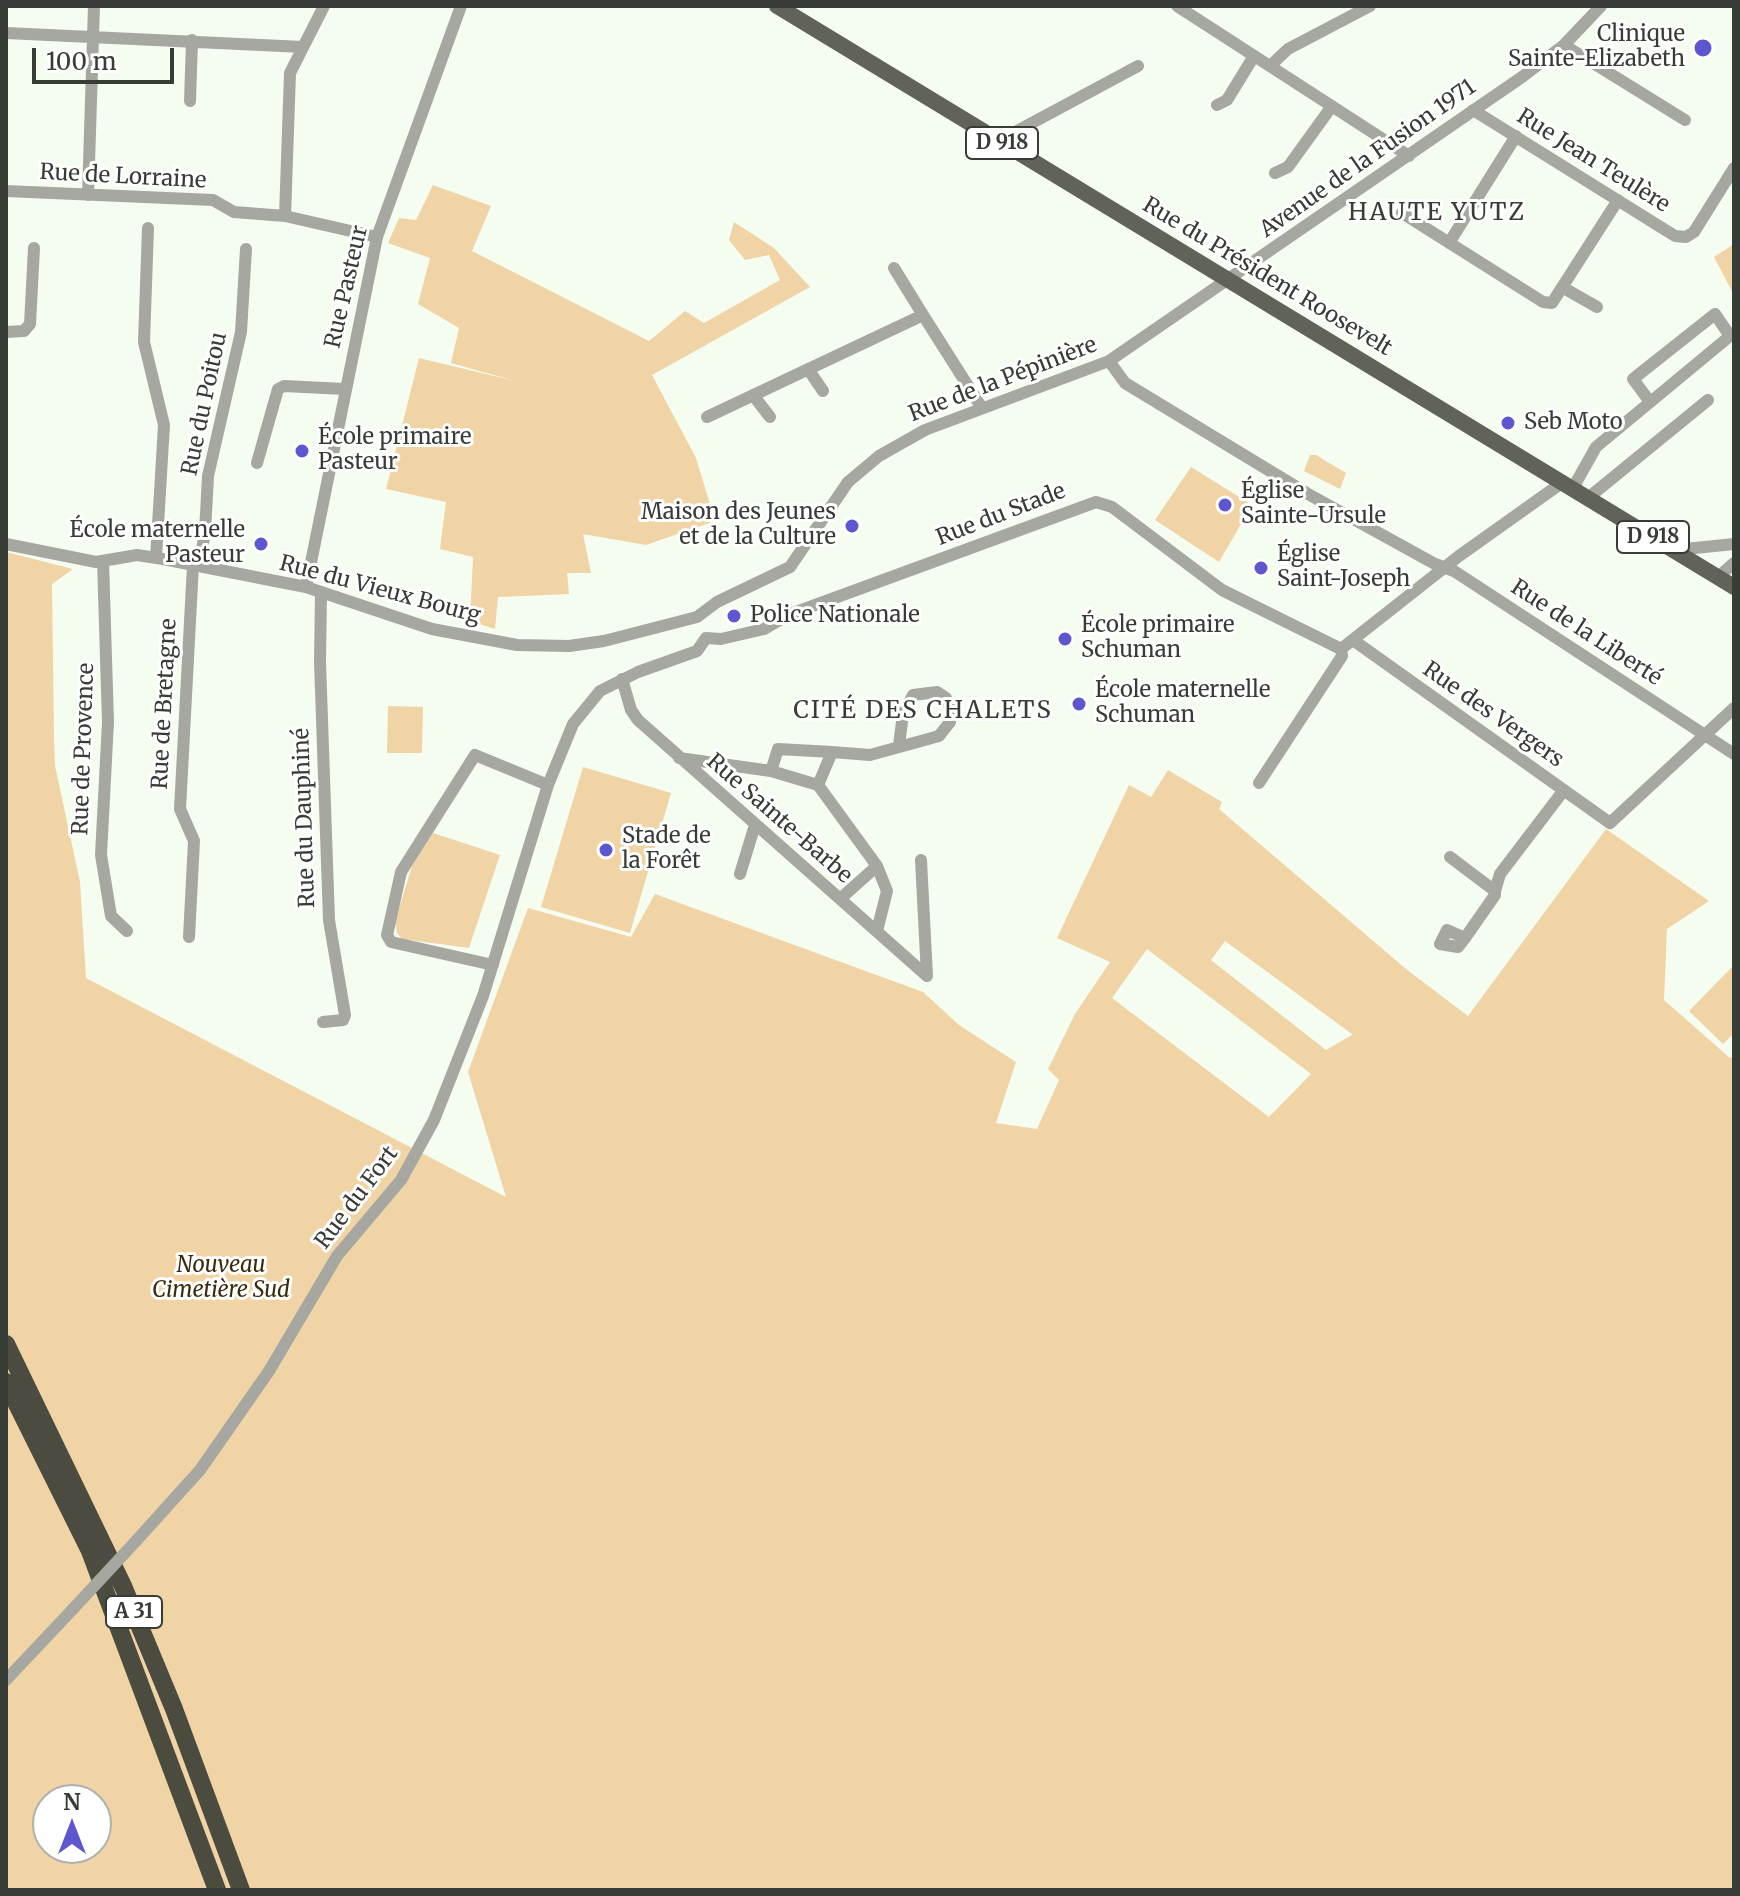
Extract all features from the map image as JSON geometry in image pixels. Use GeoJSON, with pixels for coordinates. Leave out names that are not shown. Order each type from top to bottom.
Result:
{"type":"FeatureCollection","features":[{"type":"Feature","properties":{"kind":"highway","name":"A 31"},"geometry":{"type":"LineString","coordinates":[[6,1344],[123,1586],[174,1709],[241,1890]]}},
{"type":"Feature","properties":{"kind":"highway","name":"A 31"},"geometry":{"type":"LineString","coordinates":[[6,1382],[90,1551],[158,1723],[217,1890]]}},
{"type":"Feature","properties":{"kind":"main road","name":"Rue du Président Roosevelt"},"geometry":{"type":"LineString","coordinates":[[777,6],[1734,587]]}},
{"type":"Feature","properties":{"kind":"street"},"geometry":{"type":"LineString","coordinates":[[88,195],[94,6]]}},
{"type":"Feature","properties":{"kind":"street"},"geometry":{"type":"LineString","coordinates":[[285,216],[290,73],[324,6]]}},
{"type":"Feature","properties":{"kind":"street","name":"Rue Pasteur"},"geometry":{"type":"LineString","coordinates":[[306,587],[377,237],[461,6]]}},
{"type":"Feature","properties":{"kind":"street"},"geometry":{"type":"LineString","coordinates":[[1178,6],[1409,156]]}},
{"type":"Feature","properties":{"kind":"street"},"geometry":{"type":"LineString","coordinates":[[1270,66],[1288,49],[1370,6]]}},
{"type":"Feature","properties":{"kind":"street","name":"Avenue de la Fusion 1971"},"geometry":{"type":"LineString","coordinates":[[1227,279],[1409,156],[1564,45],[1601,6]]}},
{"type":"Feature","properties":{"kind":"street"},"geometry":{"type":"LineString","coordinates":[[6,33],[303,47]]}},
{"type":"Feature","properties":{"kind":"street"},"geometry":{"type":"LineString","coordinates":[[190,101],[192,40]]}},
{"type":"Feature","properties":{"kind":"street"},"geometry":{"type":"LineString","coordinates":[[1564,45],[1685,120]]}},
{"type":"Feature","properties":{"kind":"street"},"geometry":{"type":"LineString","coordinates":[[1217,105],[1227,100],[1254,56]]}},
{"type":"Feature","properties":{"kind":"street"},"geometry":{"type":"LineString","coordinates":[[1003,143],[1017,131],[1138,66]]}},
{"type":"Feature","properties":{"kind":"street"},"geometry":{"type":"LineString","coordinates":[[1275,173],[1288,167],[1332,106]]}},
{"type":"Feature","properties":{"kind":"street","name":"Rue Jean Teulère"},"geometry":{"type":"LineString","coordinates":[[1473,110],[1675,236],[1686,237],[1694,232],[1734,168]]}},
{"type":"Feature","properties":{"kind":"street"},"geometry":{"type":"LineString","coordinates":[[1449,243],[1516,136]]}},
{"type":"Feature","properties":{"kind":"street","name":"Rue de Lorraine"},"geometry":{"type":"LineString","coordinates":[[6,191],[213,200],[234,212],[285,216],[377,237]]}},
{"type":"Feature","properties":{"kind":"street"},"geometry":{"type":"LineString","coordinates":[[1402,213],[1543,302],[1552,303],[1618,200]]}},
{"type":"Feature","properties":{"kind":"street"},"geometry":{"type":"LineString","coordinates":[[148,228],[144,342],[164,425],[156,558]]}},
{"type":"Feature","properties":{"kind":"street"},"geometry":{"type":"LineString","coordinates":[[6,332],[24,331],[30,324],[34,248]]}},
{"type":"Feature","properties":{"kind":"street","name":"Rue du Poitou"},"geometry":{"type":"LineString","coordinates":[[196,566],[205,532],[208,476],[241,332],[246,249]]}},
{"type":"Feature","properties":{"kind":"street"},"geometry":{"type":"LineString","coordinates":[[894,268],[982,408]]}},
{"type":"Feature","properties":{"kind":"street","name":"Rue de la Pépinière"},"geometry":{"type":"LineString","coordinates":[[697,617],[717,602],[790,567],[837,496],[862,467],[925,430],[1109,361],[1227,279]]}},
{"type":"Feature","properties":{"kind":"street"},"geometry":{"type":"LineString","coordinates":[[1562,287],[1597,307]]}},
{"type":"Feature","properties":{"kind":"street"},"geometry":{"type":"LineString","coordinates":[[1259,783],[1342,656],[1341,649],[1445,567],[1568,485],[1596,447],[1730,336],[1715,314],[1633,379],[1650,402]]}},
{"type":"Feature","properties":{"kind":"street"},"geometry":{"type":"LineString","coordinates":[[707,417],[923,315]]}},
{"type":"Feature","properties":{"kind":"street","name":"Rue de la Liberté"},"geometry":{"type":"LineString","coordinates":[[1109,361],[1125,383],[1207,434],[1445,567],[1734,754]]}},
{"type":"Feature","properties":{"kind":"street"},"geometry":{"type":"LineString","coordinates":[[808,369],[823,391]]}},
{"type":"Feature","properties":{"kind":"street"},"geometry":{"type":"LineString","coordinates":[[257,463],[278,389],[284,386],[345,389]]}},
{"type":"Feature","properties":{"kind":"street"},"geometry":{"type":"LineString","coordinates":[[753,395],[770,417]]}},
{"type":"Feature","properties":{"kind":"street"},"geometry":{"type":"LineString","coordinates":[[1588,498],[1708,400]]}},
{"type":"Feature","properties":{"kind":"street","name":"Rue du Stade"},"geometry":{"type":"LineString","coordinates":[[706,638],[721,639],[764,629],[788,615],[1096,502],[1112,507],[1222,590],[1341,649]]}},
{"type":"Feature","properties":{"kind":"street","name":"Rue du Vieux Bourg"},"geometry":{"type":"LineString","coordinates":[[6,544],[103,561],[137,555],[306,587],[432,629],[517,645],[592,642],[697,617]]}},
{"type":"Feature","properties":{"kind":"street"},"geometry":{"type":"LineString","coordinates":[[1678,553],[1685,549],[1734,544]]}},
{"type":"Feature","properties":{"kind":"street","name":"Rue de Provence"},"geometry":{"type":"LineString","coordinates":[[103,561],[108,722],[101,855],[111,916],[127,931]]}},
{"type":"Feature","properties":{"kind":"street"},"geometry":{"type":"LineString","coordinates":[[1718,577],[1734,563]]}},
{"type":"Feature","properties":{"kind":"street","name":"Rue de Bretagne"},"geometry":{"type":"LineString","coordinates":[[189,937],[194,841],[180,809],[196,566]]}},
{"type":"Feature","properties":{"kind":"street","name":"Rue du Dauphiné"},"geometry":{"type":"LineString","coordinates":[[321,592],[320,662],[329,920],[345,1015],[343,1020],[323,1022]]}},
{"type":"Feature","properties":{"kind":"street"},"geometry":{"type":"LineString","coordinates":[[697,617],[706,638]]}},
{"type":"Feature","properties":{"kind":"street","name":"Rue du Fort"},"geometry":{"type":"LineString","coordinates":[[6,1680],[200,1470],[269,1371],[337,1256],[401,1180],[434,1120],[493,965],[548,785],[565,738],[581,712],[600,691],[622,679],[697,651],[706,638]]}},
{"type":"Feature","properties":{"kind":"street","name":"Rue des Vergers"},"geometry":{"type":"LineString","coordinates":[[1353,640],[1610,823],[1705,735]]}},
{"type":"Feature","properties":{"kind":"street","name":"Rue Sainte-Barbe"},"geometry":{"type":"LineString","coordinates":[[622,679],[631,710],[638,720],[927,976],[921,860]]}},
{"type":"Feature","properties":{"kind":"street"},"geometry":{"type":"LineString","coordinates":[[771,771],[778,749],[870,755],[930,738],[946,730],[951,709],[946,698],[937,692],[913,695],[903,714],[899,745]]}},
{"type":"Feature","properties":{"kind":"street"},"geometry":{"type":"LineString","coordinates":[[1705,735],[1734,708]]}},
{"type":"Feature","properties":{"kind":"street"},"geometry":{"type":"LineString","coordinates":[[818,785],[832,752]]}},
{"type":"Feature","properties":{"kind":"street"},"geometry":{"type":"LineString","coordinates":[[493,965],[391,942],[387,935],[401,872],[475,755],[548,785]]}},
{"type":"Feature","properties":{"kind":"street"},"geometry":{"type":"LineString","coordinates":[[679,758],[771,771],[818,785],[877,866],[887,891],[877,931]]}},
{"type":"Feature","properties":{"kind":"street"},"geometry":{"type":"LineString","coordinates":[[1465,938],[1495,891],[1500,874],[1564,790]]}},
{"type":"Feature","properties":{"kind":"street"},"geometry":{"type":"LineString","coordinates":[[740,874],[755,825]]}},
{"type":"Feature","properties":{"kind":"street"},"geometry":{"type":"LineString","coordinates":[[1450,857],[1495,891]]}},
{"type":"Feature","properties":{"kind":"street"},"geometry":{"type":"LineString","coordinates":[[840,899],[877,866]]}},
{"type":"Feature","properties":{"kind":"green space"},"geometry":{"type":"Polygon","coordinates":[[[433,185],[491,206],[472,251],[649,341],[685,311],[704,323],[780,280],[769,255],[745,260],[729,240],[734,222],[774,248],[810,287],[652,375],[696,458],[715,521],[646,545],[583,534],[591,573],[567,573],[569,594],[498,597],[495,629],[470,621],[473,557],[440,549],[446,502],[386,489],[419,358],[515,381],[451,363],[459,328],[418,304],[430,258],[388,243],[399,218],[416,220],[433,185]]]}},
{"type":"Feature","properties":{"kind":"green space"},"geometry":{"type":"Polygon","coordinates":[[[1734,244],[1734,295],[1714,257],[1734,244]]]}},
{"type":"Feature","properties":{"kind":"green space"},"geometry":{"type":"Polygon","coordinates":[[[1310,455],[1316,455],[1346,473],[1340,489],[1304,471],[1310,455]]]}},
{"type":"Feature","properties":{"kind":"green space"},"geometry":{"type":"Polygon","coordinates":[[[1191,467],[1252,505],[1219,562],[1155,520],[1191,467]]]}},
{"type":"Feature","properties":{"kind":"green space","name":"Nouveau Cimetière Sud"},"geometry":{"type":"Polygon","coordinates":[[[6,552],[73,569],[52,584],[54,738],[55,766],[80,882],[86,978],[506,1197],[468,1072],[528,908],[631,937],[655,894],[923,992],[959,1025],[1016,1062],[996,1123],[1037,1129],[1059,1080],[1048,1069],[1075,1014],[1110,962],[1057,938],[1129,785],[1151,797],[1168,770],[1222,802],[1219,809],[1406,969],[1468,1016],[1606,829],[1709,901],[1667,929],[1664,1000],[1730,1058],[1734,1056],[1734,1890],[6,1890],[6,552]],[[1225,941],[1211,960],[1326,1050],[1352,1034],[1225,941]],[[1147,949],[1112,998],[1269,1117],[1311,1074],[1147,949]]]}},
{"type":"Feature","properties":{"kind":"green space"},"geometry":{"type":"Polygon","coordinates":[[[388,706],[423,707],[422,753],[387,753],[388,706]]]}},
{"type":"Feature","properties":{"kind":"green space","name":"Stade de la Forêt"},"geometry":{"type":"Polygon","coordinates":[[[583,767],[671,793],[630,933],[541,907],[583,767]]]}},
{"type":"Feature","properties":{"kind":"green space"},"geometry":{"type":"Polygon","coordinates":[[[433,833],[500,855],[469,948],[402,939],[397,933],[395,922],[412,866],[433,833]]]}},
{"type":"Feature","properties":{"kind":"green space"},"geometry":{"type":"Polygon","coordinates":[[[1734,965],[1734,1033],[1723,1044],[1689,1011],[1734,965]]]}},
{"type":"Feature","properties":{"kind":"place","name":"Clinique Sainte-Elizabeth"},"geometry":{"type":"Point","coordinates":[1703,48]}},
{"type":"Feature","properties":{"kind":"place","name":"Seb Moto"},"geometry":{"type":"Point","coordinates":[1508,423]}},
{"type":"Feature","properties":{"kind":"place","name":"École primaire Pasteur"},"geometry":{"type":"Point","coordinates":[302,451]}},
{"type":"Feature","properties":{"kind":"place","name":"Église Sainte-Ursule"},"geometry":{"type":"Point","coordinates":[1225,505]}},
{"type":"Feature","properties":{"kind":"place","name":"Maison des Jeunes et de la Culture"},"geometry":{"type":"Point","coordinates":[852,526]}},
{"type":"Feature","properties":{"kind":"place","name":"École maternelle Pasteur"},"geometry":{"type":"Point","coordinates":[261,544]}},
{"type":"Feature","properties":{"kind":"place","name":"Église Saint-Joseph"},"geometry":{"type":"Point","coordinates":[1261,568]}},
{"type":"Feature","properties":{"kind":"place","name":"Police Nationale"},"geometry":{"type":"Point","coordinates":[734,616]}},
{"type":"Feature","properties":{"kind":"place","name":"École primaire Schuman"},"geometry":{"type":"Point","coordinates":[1065,639]}},
{"type":"Feature","properties":{"kind":"place","name":"École maternelle Schuman"},"geometry":{"type":"Point","coordinates":[1079,704]}},
{"type":"Feature","properties":{"kind":"place","name":"Stade de la Forêt"},"geometry":{"type":"Point","coordinates":[606,850]}},
{"type":"Feature","properties":{"kind":"district","name":"HAUTE YUTZ"},"geometry":{"type":"Point","coordinates":[1437,213]}},
{"type":"Feature","properties":{"kind":"district","name":"CITÉ DES CHALETS"},"geometry":{"type":"Point","coordinates":[923,711]}}]}
